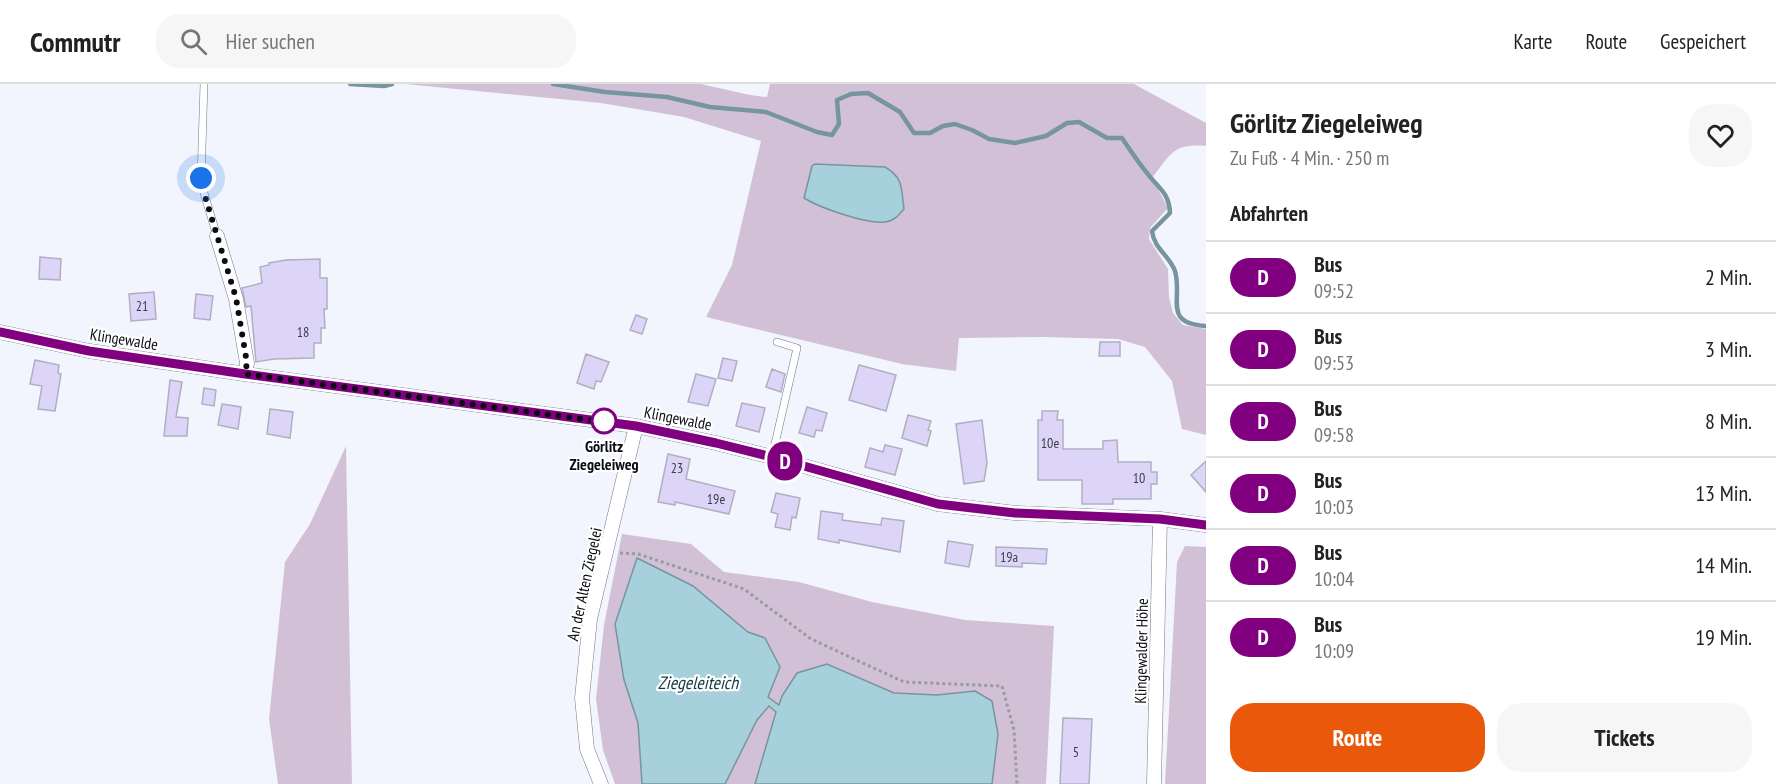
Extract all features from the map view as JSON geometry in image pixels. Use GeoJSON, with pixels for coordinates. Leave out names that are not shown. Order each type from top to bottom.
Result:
{"type":"FeatureCollection","features":[{"type":"Feature","properties":{"kind":"street"},"geometry":{"type":"LineString","coordinates":[[217,236],[236,298],[247,363],[245,374]]}},
{"type":"Feature","properties":{"kind":"street","name":"Klingewalde"},"geometry":{"type":"LineString","coordinates":[[0,332],[89,351],[636,426],[772,457],[938,504],[1015,513],[1160,519],[1206,525]]}},
{"type":"Feature","properties":{"kind":"street","name":"An der Alten Ziegelei"},"geometry":{"type":"LineString","coordinates":[[601,784],[587,749],[582,699],[590,619],[636,426]]}},
{"type":"Feature","properties":{"kind":"street","name":"Klingewalder Höhe"},"geometry":{"type":"LineString","coordinates":[[1159,784],[1160,519]]}},
{"type":"Feature","properties":{"kind":"lane"},"geometry":{"type":"LineString","coordinates":[[204,84],[201,178],[217,236]]}},
{"type":"Feature","properties":{"kind":"lane"},"geometry":{"type":"LineString","coordinates":[[772,457],[797,348],[777,342]]}},
{"type":"Feature","properties":{"kind":"path"},"geometry":{"type":"LineString","coordinates":[[606,553],[638,554],[744,589],[811,639],[904,682],[1002,686],[1014,730],[1017,784]]}},
{"type":"Feature","properties":{"kind":"shaded area"},"geometry":{"type":"Polygon","coordinates":[[[405,84],[701,84],[767,97],[770,84],[1134,84],[1206,123],[1206,146],[1179,148],[1152,178],[1168,208],[1150,228],[1149,239],[1168,269],[1169,297],[1173,313],[1183,325],[1206,329],[1206,435],[1182,429],[1172,381],[1145,347],[1118,339],[959,338],[956,371],[902,364],[706,317],[732,265],[761,141],[684,117],[601,103],[405,84]]]}},
{"type":"Feature","properties":{"kind":"shaded area"},"geometry":{"type":"Polygon","coordinates":[[[346,446],[352,784],[278,784],[269,719],[285,562],[310,524],[346,446]]]}},
{"type":"Feature","properties":{"kind":"shaded area"},"geometry":{"type":"Polygon","coordinates":[[[622,534],[691,544],[724,572],[799,582],[872,602],[965,620],[1054,626],[1046,784],[992,784],[998,734],[975,691],[937,695],[894,693],[827,664],[779,705],[768,697],[765,638],[748,632],[693,586],[673,577],[615,624],[624,680],[638,723],[642,784],[615,784],[603,750],[596,699],[604,625],[622,534]]]}},
{"type":"Feature","properties":{"kind":"shaded area"},"geometry":{"type":"Polygon","coordinates":[[[1185,546],[1206,547],[1206,784],[1165,784],[1177,562],[1185,546]]]}},
{"type":"Feature","properties":{"kind":"shaded area"},"geometry":{"type":"Polygon","coordinates":[[[769,706],[776,712],[755,784],[725,784],[757,720],[769,706]]]}},
{"type":"Feature","properties":{"kind":"water"},"geometry":{"type":"Polygon","coordinates":[[[815,164],[885,167],[899,180],[904,209],[891,220],[877,222],[832,211],[811,202],[804,198],[812,166],[815,164]]]}},
{"type":"Feature","properties":{"kind":"water","name":"Ziegeleiteich"},"geometry":{"type":"Polygon","coordinates":[[[637,558],[693,586],[748,632],[765,638],[780,667],[768,697],[779,705],[797,673],[827,664],[894,693],[937,695],[975,691],[992,701],[998,734],[992,784],[755,784],[776,712],[769,706],[757,720],[725,784],[642,784],[638,723],[624,680],[615,624],[637,558]]]}},
{"type":"Feature","properties":{"kind":"building"},"geometry":{"type":"Polygon","coordinates":[[[40,257],[61,259],[60,280],[39,279],[40,257]]]}},
{"type":"Feature","properties":{"kind":"building"},"geometry":{"type":"Polygon","coordinates":[[[320,259],[320,278],[327,278],[327,309],[324,309],[325,328],[321,328],[321,343],[314,343],[314,358],[256,362],[251,306],[246,307],[242,288],[262,283],[260,267],[269,265],[269,263],[320,259]]]}},
{"type":"Feature","properties":{"kind":"building"},"geometry":{"type":"Polygon","coordinates":[[[154,292],[156,319],[131,321],[129,294],[154,292]]]}},
{"type":"Feature","properties":{"kind":"building"},"geometry":{"type":"Polygon","coordinates":[[[196,294],[213,296],[210,320],[194,318],[196,294]]]}},
{"type":"Feature","properties":{"kind":"building"},"geometry":{"type":"Polygon","coordinates":[[[636,315],[647,319],[642,334],[630,330],[636,315]]]}},
{"type":"Feature","properties":{"kind":"building"},"geometry":{"type":"Polygon","coordinates":[[[1100,342],[1120,342],[1120,356],[1099,356],[1100,342]]]}},
{"type":"Feature","properties":{"kind":"building"},"geometry":{"type":"Polygon","coordinates":[[[586,354],[609,362],[601,382],[596,381],[594,389],[577,383],[586,354]]]}},
{"type":"Feature","properties":{"kind":"building"},"geometry":{"type":"Polygon","coordinates":[[[723,358],[737,361],[732,381],[718,378],[723,358]]]}},
{"type":"Feature","properties":{"kind":"building"},"geometry":{"type":"Polygon","coordinates":[[[35,360],[59,365],[58,373],[61,374],[55,411],[38,409],[42,386],[30,384],[35,360]]]}},
{"type":"Feature","properties":{"kind":"building"},"geometry":{"type":"Polygon","coordinates":[[[859,365],[896,375],[886,411],[849,400],[859,365]]]}},
{"type":"Feature","properties":{"kind":"building"},"geometry":{"type":"Polygon","coordinates":[[[772,369],[785,374],[781,392],[766,387],[772,369]]]}},
{"type":"Feature","properties":{"kind":"building"},"geometry":{"type":"Polygon","coordinates":[[[696,374],[716,379],[708,406],[688,402],[696,374]]]}},
{"type":"Feature","properties":{"kind":"building"},"geometry":{"type":"Polygon","coordinates":[[[170,380],[182,382],[176,417],[188,418],[187,436],[164,436],[170,380]]]}},
{"type":"Feature","properties":{"kind":"building"},"geometry":{"type":"Polygon","coordinates":[[[204,388],[216,390],[214,406],[202,404],[204,388]]]}},
{"type":"Feature","properties":{"kind":"building"},"geometry":{"type":"Polygon","coordinates":[[[742,403],[765,408],[759,432],[736,426],[742,403]]]}},
{"type":"Feature","properties":{"kind":"building"},"geometry":{"type":"Polygon","coordinates":[[[222,404],[241,407],[238,429],[218,425],[222,404]]]}},
{"type":"Feature","properties":{"kind":"building"},"geometry":{"type":"Polygon","coordinates":[[[807,407],[827,413],[822,431],[816,430],[814,437],[799,433],[807,407]]]}},
{"type":"Feature","properties":{"kind":"building"},"geometry":{"type":"Polygon","coordinates":[[[270,409],[293,412],[290,438],[267,434],[270,409]]]}},
{"type":"Feature","properties":{"kind":"building"},"geometry":{"type":"Polygon","coordinates":[[[1042,411],[1058,411],[1057,420],[1063,420],[1063,449],[1103,449],[1103,441],[1117,440],[1118,462],[1151,462],[1151,472],[1157,472],[1157,484],[1151,484],[1151,499],[1113,499],[1113,504],[1082,504],[1082,480],[1038,480],[1038,420],[1042,420],[1042,411]]]}},
{"type":"Feature","properties":{"kind":"building"},"geometry":{"type":"Polygon","coordinates":[[[908,415],[931,421],[927,446],[902,438],[908,415]]]}},
{"type":"Feature","properties":{"kind":"building"},"geometry":{"type":"Polygon","coordinates":[[[982,420],[987,463],[984,481],[964,484],[956,424],[982,420]]]}},
{"type":"Feature","properties":{"kind":"building"},"geometry":{"type":"Polygon","coordinates":[[[885,445],[902,449],[895,475],[865,467],[870,448],[883,452],[885,445]]]}},
{"type":"Feature","properties":{"kind":"building"},"geometry":{"type":"Polygon","coordinates":[[[668,454],[690,459],[686,479],[735,491],[729,514],[675,502],[675,505],[658,502],[668,454]]]}},
{"type":"Feature","properties":{"kind":"building"},"geometry":{"type":"Polygon","coordinates":[[[1206,461],[1206,492],[1191,475],[1206,461]]]}},
{"type":"Feature","properties":{"kind":"building"},"geometry":{"type":"Polygon","coordinates":[[[776,493],[800,498],[796,518],[792,517],[790,530],[775,527],[778,514],[771,512],[776,493]]]}},
{"type":"Feature","properties":{"kind":"building"},"geometry":{"type":"Polygon","coordinates":[[[821,511],[843,514],[842,520],[881,525],[882,518],[904,521],[900,552],[839,540],[839,543],[818,539],[821,511]]]}},
{"type":"Feature","properties":{"kind":"building"},"geometry":{"type":"Polygon","coordinates":[[[948,541],[973,545],[969,567],[945,563],[948,541]]]}},
{"type":"Feature","properties":{"kind":"building"},"geometry":{"type":"Polygon","coordinates":[[[996,547],[1047,549],[1046,564],[1022,563],[1022,567],[996,566],[996,547]]]}},
{"type":"Feature","properties":{"kind":"building"},"geometry":{"type":"Polygon","coordinates":[[[1063,718],[1092,719],[1089,784],[1060,784],[1063,718]]]}},
{"type":"Feature","properties":{"kind":"waterway"},"geometry":{"type":"LineString","coordinates":[[350,84],[384,86],[392,84]]}},
{"type":"Feature","properties":{"kind":"waterway"},"geometry":{"type":"LineString","coordinates":[[553,84],[605,92],[667,97],[710,107],[766,112],[817,132],[832,135],[839,124],[837,100],[851,94],[868,93],[900,112],[914,133],[930,133],[943,126],[955,124],[989,139],[1015,143],[1046,136],[1067,123],[1079,122],[1107,138],[1122,138],[1140,165],[1165,195],[1170,213],[1152,231],[1153,237],[1175,271],[1179,315],[1192,324],[1206,326]]}},
{"type":"Feature","properties":{"kind":"bus line","name":"D"},"geometry":{"type":"LineString","coordinates":[[0,332],[89,351],[636,426],[772,457],[938,504],[976,510],[1160,519],[1206,525]]}},
{"type":"Feature","properties":{"kind":"place","name":"Görlitz Ziegeleiweg"},"geometry":{"type":"Point","coordinates":[604,421]}},
{"type":"Feature","properties":{"kind":"route"},"geometry":{"type":"LineString","coordinates":[[201,178],[236,298],[247,363],[245,374],[612,423],[604,421]]}}]}
